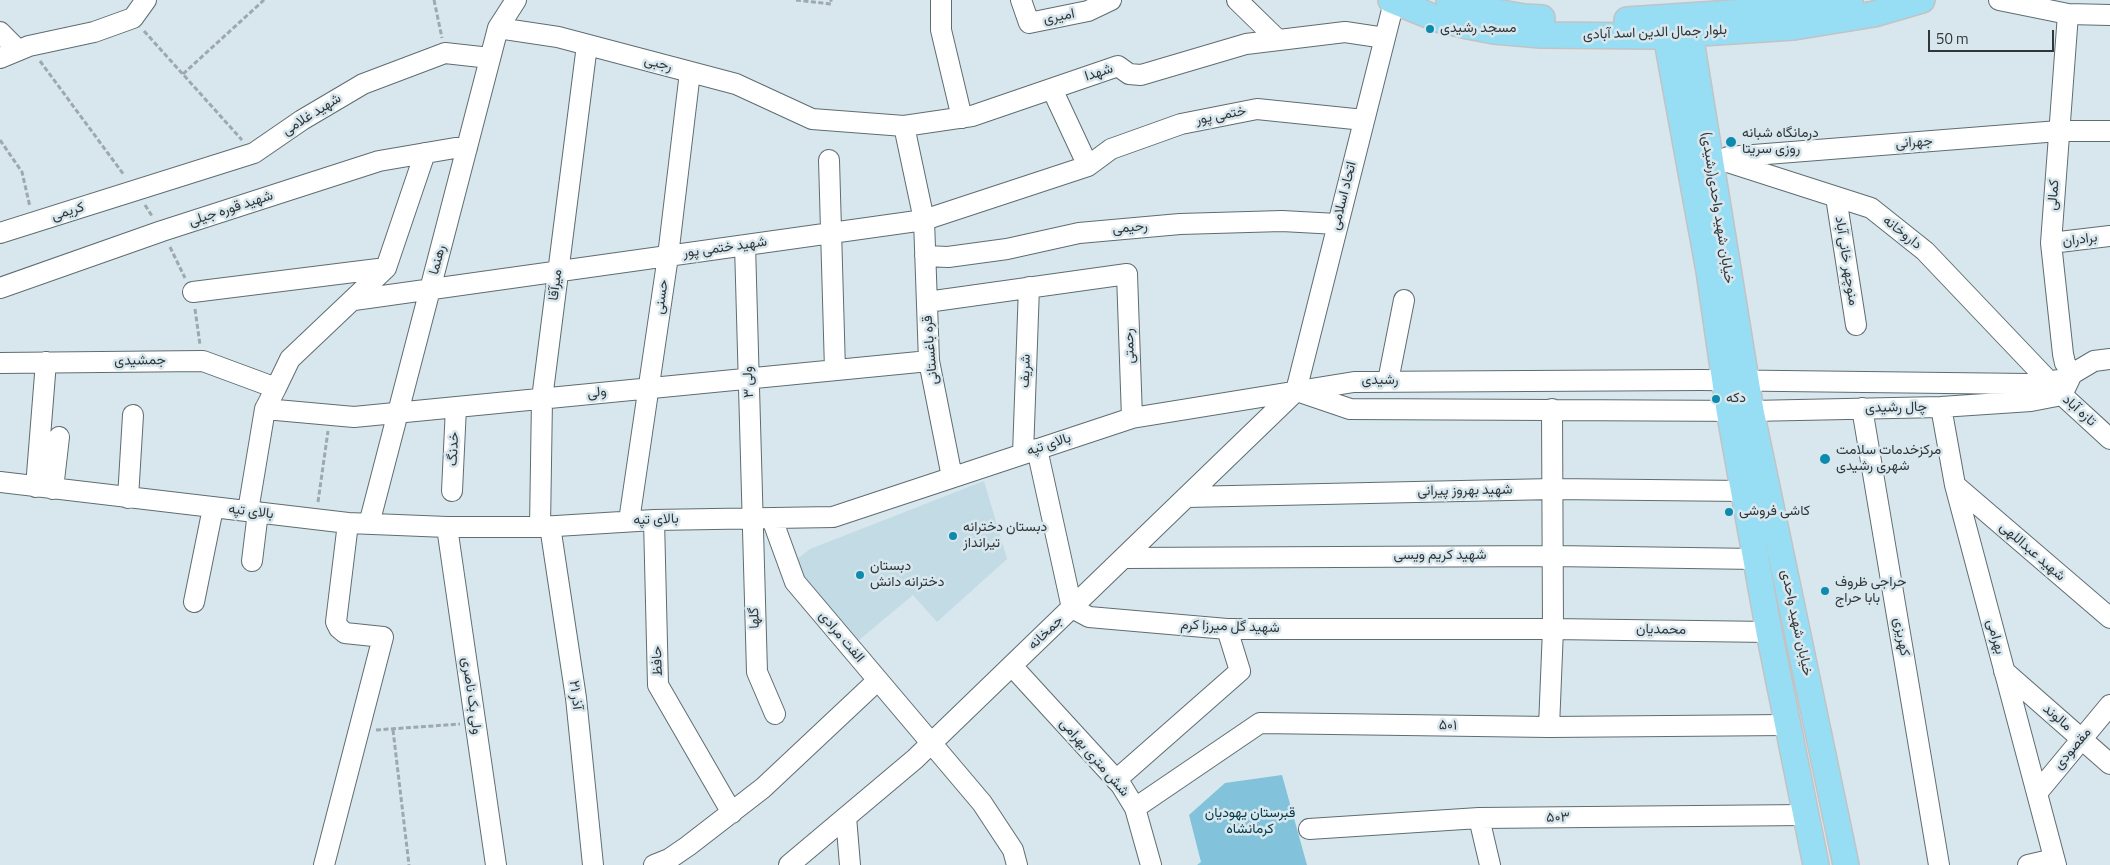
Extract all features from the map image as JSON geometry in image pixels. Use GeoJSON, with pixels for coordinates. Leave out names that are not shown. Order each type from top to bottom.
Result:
{"type":"FeatureCollection","features":[{"type":"Feature","properties":{"kind":"main road","name":"بلوار جمال الدین اسد آبادی"},"geometry":{"type":"LineString","coordinates":[[1449,0],[1484,10],[1524,17],[1794,26],[1874,14],[1922,0]]}},
{"type":"Feature","properties":{"kind":"main road","name":"بلوار جمال الدین اسد آبادی"},"geometry":{"type":"LineString","coordinates":[[1392,1],[1438,19],[1468,26],[1541,35],[1670,22],[1708,7],[1806,4],[1850,0]]}},
{"type":"Feature","properties":{"kind":"main road","name":"خیابان شهید واحدی(رشیدی)"},"geometry":{"type":"LineString","coordinates":[[1670,22],[1714,157],[1724,381]]}},
{"type":"Feature","properties":{"kind":"main road","name":"خیابان شهید واحدی(رشیدی)"},"geometry":{"type":"LineString","coordinates":[[1670,22],[1709,271],[1724,381]]}},
{"type":"Feature","properties":{"kind":"main road","name":"خیابان شهید واحدی"},"geometry":{"type":"LineString","coordinates":[[1724,381],[1740,410],[1846,865]]}},
{"type":"Feature","properties":{"kind":"main road","name":"خیابان شهید واحدی"},"geometry":{"type":"LineString","coordinates":[[1740,410],[1744,491],[1769,632],[1816,865]]}},
{"type":"Feature","properties":{"kind":"street"},"geometry":{"type":"LineString","coordinates":[[0,32],[16,51],[94,32],[133,18],[146,0]]}},
{"type":"Feature","properties":{"kind":"street","name":"رهنما"},"geometry":{"type":"LineString","coordinates":[[369,524],[498,28],[516,0]]}},
{"type":"Feature","properties":{"kind":"street"},"geometry":{"type":"LineString","coordinates":[[941,0],[941,30],[962,118]]}},
{"type":"Feature","properties":{"kind":"street","name":"امیری"},"geometry":{"type":"LineString","coordinates":[[1021,0],[1029,23],[1088,11],[1111,0]]}},
{"type":"Feature","properties":{"kind":"street"},"geometry":{"type":"LineString","coordinates":[[1236,0],[1278,40]]}},
{"type":"Feature","properties":{"kind":"street"},"geometry":{"type":"LineString","coordinates":[[1999,0],[2068,14],[2110,15]]}},
{"type":"Feature","properties":{"kind":"street","name":"اتحاد اسلامی"},"geometry":{"type":"LineString","coordinates":[[1296,391],[1385,38],[1392,1]]}},
{"type":"Feature","properties":{"kind":"street","name":"کمالی"},"geometry":{"type":"LineString","coordinates":[[2063,382],[2065,363],[2051,243],[2068,14]]}},
{"type":"Feature","properties":{"kind":"street","name":"رجبی"},"geometry":{"type":"LineString","coordinates":[[498,28],[558,37],[736,84],[812,120]]}},
{"type":"Feature","properties":{"kind":"street","name":"شهدا"},"geometry":{"type":"LineString","coordinates":[[812,120],[904,126],[962,118],[1118,66],[1129,74],[1141,75],[1246,44],[1345,32],[1385,38]]}},
{"type":"Feature","properties":{"kind":"street","name":"میرآقا"},"geometry":{"type":"LineString","coordinates":[[545,526],[542,399],[587,45]]}},
{"type":"Feature","properties":{"kind":"street","name":"شهید غلامی"},"geometry":{"type":"LineString","coordinates":[[136,191],[254,153],[302,120],[363,84],[445,53],[490,58]]}},
{"type":"Feature","properties":{"kind":"street","name":"حسنی"},"geometry":{"type":"LineString","coordinates":[[629,521],[668,256],[690,72]]}},
{"type":"Feature","properties":{"kind":"street"},"geometry":{"type":"LineString","coordinates":[[1052,89],[1088,166]]}},
{"type":"Feature","properties":{"kind":"street","name":"ختمی پور"},"geometry":{"type":"LineString","coordinates":[[1088,166],[1111,149],[1181,124],[1257,109],[1364,120]]}},
{"type":"Feature","properties":{"kind":"street","name":"قره باغستانی"},"geometry":{"type":"LineString","coordinates":[[904,126],[924,220],[929,361],[952,477]]}},
{"type":"Feature","properties":{"kind":"street","name":"جهرانی"},"geometry":{"type":"LineString","coordinates":[[1714,157],[2059,131],[2110,131]]}},
{"type":"Feature","properties":{"kind":"street","name":"شهید قوره جیلی"},"geometry":{"type":"LineString","coordinates":[[0,288],[162,232],[379,161],[455,148],[467,148]]}},
{"type":"Feature","properties":{"kind":"street"},"geometry":{"type":"LineString","coordinates":[[252,561],[253,512],[265,409],[290,359],[386,268],[425,153]]}},
{"type":"Feature","properties":{"kind":"street","name":"داروخانه"},"geometry":{"type":"LineString","coordinates":[[1714,157],[1870,208],[1925,251],[2063,382]]}},
{"type":"Feature","properties":{"kind":"street"},"geometry":{"type":"LineString","coordinates":[[829,160],[835,370]]}},
{"type":"Feature","properties":{"kind":"street","name":"شهید ختمی پور"},"geometry":{"type":"LineString","coordinates":[[354,300],[924,220],[1088,166]]}},
{"type":"Feature","properties":{"kind":"street","name":"کریمی"},"geometry":{"type":"LineString","coordinates":[[0,233],[136,191]]}},
{"type":"Feature","properties":{"kind":"street","name":"منوچهر خانی آباد"},"geometry":{"type":"LineString","coordinates":[[1836,197],[1856,325]]}},
{"type":"Feature","properties":{"kind":"street","name":"رحیمی"},"geometry":{"type":"LineString","coordinates":[[925,256],[948,257],[1006,249],[1078,233],[1180,224],[1282,221],[1337,224]]}},
{"type":"Feature","properties":{"kind":"street","name":"برادران"},"geometry":{"type":"LineString","coordinates":[[2051,243],[2110,236]]}},
{"type":"Feature","properties":{"kind":"street","name":"ولی ۳"},"geometry":{"type":"LineString","coordinates":[[745,245],[748,379],[762,518]]}},
{"type":"Feature","properties":{"kind":"street"},"geometry":{"type":"LineString","coordinates":[[193,292],[386,268]]}},
{"type":"Feature","properties":{"kind":"street","name":"رحمتی"},"geometry":{"type":"LineString","coordinates":[[1029,287],[1127,274],[1132,418]]}},
{"type":"Feature","properties":{"kind":"street"},"geometry":{"type":"LineString","coordinates":[[927,302],[1029,287]]}},
{"type":"Feature","properties":{"kind":"street","name":"شریف"},"geometry":{"type":"LineString","coordinates":[[1029,287],[1030,451]]}},
{"type":"Feature","properties":{"kind":"street"},"geometry":{"type":"LineString","coordinates":[[1388,381],[1404,300]]}},
{"type":"Feature","properties":{"kind":"street"},"geometry":{"type":"LineString","coordinates":[[2063,382],[2094,361],[2110,359]]}},
{"type":"Feature","properties":{"kind":"street","name":"جمشیدی"},"geometry":{"type":"LineString","coordinates":[[0,363],[203,361],[276,388]]}},
{"type":"Feature","properties":{"kind":"street","name":"ولی"},"geometry":{"type":"LineString","coordinates":[[265,409],[354,417],[929,361]]}},
{"type":"Feature","properties":{"kind":"street"},"geometry":{"type":"LineString","coordinates":[[44,488],[46,362]]}},
{"type":"Feature","properties":{"kind":"street","name":"رشیدی"},"geometry":{"type":"LineString","coordinates":[[1296,391],[1354,382],[1388,381],[1724,381]]}},
{"type":"Feature","properties":{"kind":"street"},"geometry":{"type":"LineString","coordinates":[[1704,410],[1710,402],[1711,392],[1709,387],[1724,381]]}},
{"type":"Feature","properties":{"kind":"street","name":"چال رشیدی"},"geometry":{"type":"LineString","coordinates":[[1724,381],[2028,384],[2063,382]]}},
{"type":"Feature","properties":{"kind":"street"},"geometry":{"type":"LineString","coordinates":[[1791,381],[1784,391],[1784,397],[1786,403],[1795,410]]}},
{"type":"Feature","properties":{"kind":"street","name":"چال رشیدی"},"geometry":{"type":"LineString","coordinates":[[1740,410],[1941,407],[2031,401],[2063,382]]}},
{"type":"Feature","properties":{"kind":"street","name":"تازه آباد"},"geometry":{"type":"LineString","coordinates":[[2063,382],[2110,439]]}},
{"type":"Feature","properties":{"kind":"street","name":"رشیدی"},"geometry":{"type":"LineString","coordinates":[[1296,391],[1350,409],[1740,410]]}},
{"type":"Feature","properties":{"kind":"street","name":"بالای تپه"},"geometry":{"type":"LineString","coordinates":[[0,482],[316,520],[369,524],[545,526],[654,520],[833,517],[1132,418],[1296,391]]}},
{"type":"Feature","properties":{"kind":"street","name":"جمخانه"},"geometry":{"type":"LineString","coordinates":[[789,865],[932,743],[1296,391]]}},
{"type":"Feature","properties":{"kind":"street","name":"خدنگ"},"geometry":{"type":"LineString","coordinates":[[452,491],[456,407]]}},
{"type":"Feature","properties":{"kind":"street","name":"بهرامی"},"geometry":{"type":"LineString","coordinates":[[1941,407],[1955,485],[2055,862]]}},
{"type":"Feature","properties":{"kind":"street","name":"کهریزی"},"geometry":{"type":"LineString","coordinates":[[1862,408],[1939,865]]}},
{"type":"Feature","properties":{"kind":"street"},"geometry":{"type":"LineString","coordinates":[[1549,727],[1553,629],[1552,409]]}},
{"type":"Feature","properties":{"kind":"street"},"geometry":{"type":"LineString","coordinates":[[128,498],[133,415]]}},
{"type":"Feature","properties":{"kind":"street"},"geometry":{"type":"LineString","coordinates":[[44,488],[59,437]]}},
{"type":"Feature","properties":{"kind":"street"},"geometry":{"type":"LineString","coordinates":[[1030,451],[1072,608]]}},
{"type":"Feature","properties":{"kind":"street","name":"شهید عبداللهی"},"geometry":{"type":"LineString","coordinates":[[1955,485],[2110,618]]}},
{"type":"Feature","properties":{"kind":"street","name":"شهید بهروز پیرانی"},"geometry":{"type":"LineString","coordinates":[[1186,497],[1553,489],[1744,491]]}},
{"type":"Feature","properties":{"kind":"street"},"geometry":{"type":"LineString","coordinates":[[194,602],[213,508]]}},
{"type":"Feature","properties":{"kind":"street","name":"الفت مرادی"},"geometry":{"type":"LineString","coordinates":[[762,518],[795,582],[982,803],[1013,850],[1017,865]]}},
{"type":"Feature","properties":{"kind":"street","name":"گلها"},"geometry":{"type":"LineString","coordinates":[[762,518],[757,672],[775,714]]}},
{"type":"Feature","properties":{"kind":"street","name":"حافظ"},"geometry":{"type":"LineString","coordinates":[[654,520],[658,685],[732,812]]}},
{"type":"Feature","properties":{"kind":"street"},"geometry":{"type":"LineString","coordinates":[[324,865],[383,637],[345,633],[336,622],[348,523]]}},
{"type":"Feature","properties":{"kind":"street","name":"ولی بک ناصری"},"geometry":{"type":"LineString","coordinates":[[447,526],[496,865]]}},
{"type":"Feature","properties":{"kind":"street","name":"۲۱ آذر"},"geometry":{"type":"LineString","coordinates":[[545,526],[576,698],[592,865]]}},
{"type":"Feature","properties":{"kind":"street","name":"شهید کریم ویسی"},"geometry":{"type":"LineString","coordinates":[[1123,558],[1553,556],[1756,559]]}},
{"type":"Feature","properties":{"kind":"street","name":"شهید گل میرزا کرم"},"geometry":{"type":"LineString","coordinates":[[1072,608],[1089,617],[1227,630],[1553,629]]}},
{"type":"Feature","properties":{"kind":"street","name":"محمدیان"},"geometry":{"type":"LineString","coordinates":[[1553,629],[1769,632]]}},
{"type":"Feature","properties":{"kind":"street"},"geometry":{"type":"LineString","coordinates":[[1116,780],[1240,671],[1227,630]]}},
{"type":"Feature","properties":{"kind":"street","name":"شش متری بهرامی"},"geometry":{"type":"LineString","coordinates":[[1012,666],[1116,780],[1135,808],[1151,865]]}},
{"type":"Feature","properties":{"kind":"street","name":"مالوند"},"geometry":{"type":"LineString","coordinates":[[2004,671],[2110,764]]}},
{"type":"Feature","properties":{"kind":"street"},"geometry":{"type":"LineString","coordinates":[[654,865],[675,854],[764,788],[877,681]]}},
{"type":"Feature","properties":{"kind":"street","name":"مقصودی"},"geometry":{"type":"LineString","coordinates":[[2037,793],[2110,705]]}},
{"type":"Feature","properties":{"kind":"street","name":"۵۰۱"},"geometry":{"type":"LineString","coordinates":[[1135,808],[1260,723],[1549,727],[1787,725]]}},
{"type":"Feature","properties":{"kind":"street","name":"۵۰۳"},"geometry":{"type":"LineString","coordinates":[[1309,829],[1479,818],[1806,815]]}},
{"type":"Feature","properties":{"kind":"street"},"geometry":{"type":"LineString","coordinates":[[846,817],[850,865]]}},
{"type":"Feature","properties":{"kind":"street"},"geometry":{"type":"LineString","coordinates":[[1479,818],[1490,865]]}},
{"type":"Feature","properties":{"kind":"street"},"geometry":{"type":"LineString","coordinates":[[2028,865],[2055,862]]}},
{"type":"Feature","properties":{"kind":"path"},"geometry":{"type":"LineString","coordinates":[[183,74],[264,0]]}},
{"type":"Feature","properties":{"kind":"path"},"geometry":{"type":"LineString","coordinates":[[434,0],[445,53]]}},
{"type":"Feature","properties":{"kind":"path"},"geometry":{"type":"LineString","coordinates":[[796,0],[831,4],[831,0]]}},
{"type":"Feature","properties":{"kind":"path"},"geometry":{"type":"LineString","coordinates":[[133,18],[254,153]]}},
{"type":"Feature","properties":{"kind":"path"},"geometry":{"type":"LineString","coordinates":[[16,51],[136,191],[162,232],[193,292],[203,361]]}},
{"type":"Feature","properties":{"kind":"path"},"geometry":{"type":"LineString","coordinates":[[0,140],[22,172],[34,223]]}},
{"type":"Feature","properties":{"kind":"path"},"geometry":{"type":"LineString","coordinates":[[316,520],[330,415]]}},
{"type":"Feature","properties":{"kind":"path"},"geometry":{"type":"LineString","coordinates":[[359,730],[393,730],[475,723]]}},
{"type":"Feature","properties":{"kind":"path"},"geometry":{"type":"LineString","coordinates":[[393,730],[408,865]]}},
{"type":"Feature","properties":{"kind":"shaded area"},"geometry":{"type":"Polygon","coordinates":[[[984,481],[1007,559],[937,622],[913,595],[853,645],[792,563],[810,549],[984,481]]]}},
{"type":"Feature","properties":{"kind":"green space","name":"قبرستان یهودیان کرمانشاه"},"geometry":{"type":"Polygon","coordinates":[[[1282,775],[1307,865],[1197,865],[1201,862],[1189,815],[1225,783],[1282,775]]]}},
{"type":"Feature","properties":{"kind":"place","name":"مسجد رشیدی"},"geometry":{"type":"Point","coordinates":[1430,29]}},
{"type":"Feature","properties":{"kind":"place","name":"درمانگاه شبانه روزی سریتا"},"geometry":{"type":"Point","coordinates":[1731,142]}},
{"type":"Feature","properties":{"kind":"place","name":"دکه"},"geometry":{"type":"Point","coordinates":[1716,399]}},
{"type":"Feature","properties":{"kind":"place","name":"مرکزخدمات سلامت شهری رشیدی"},"geometry":{"type":"Point","coordinates":[1825,459]}},
{"type":"Feature","properties":{"kind":"place","name":"کاشی فروشی"},"geometry":{"type":"Point","coordinates":[1729,512]}},
{"type":"Feature","properties":{"kind":"place","name":"دبستان دخترانه تیرانداز"},"geometry":{"type":"Point","coordinates":[953,536]}},
{"type":"Feature","properties":{"kind":"place","name":"دبستان دخترانه دانش"},"geometry":{"type":"Point","coordinates":[860,575]}},
{"type":"Feature","properties":{"kind":"place","name":"حراجی ظروف بابا حراج"},"geometry":{"type":"Point","coordinates":[1825,591]}}]}
